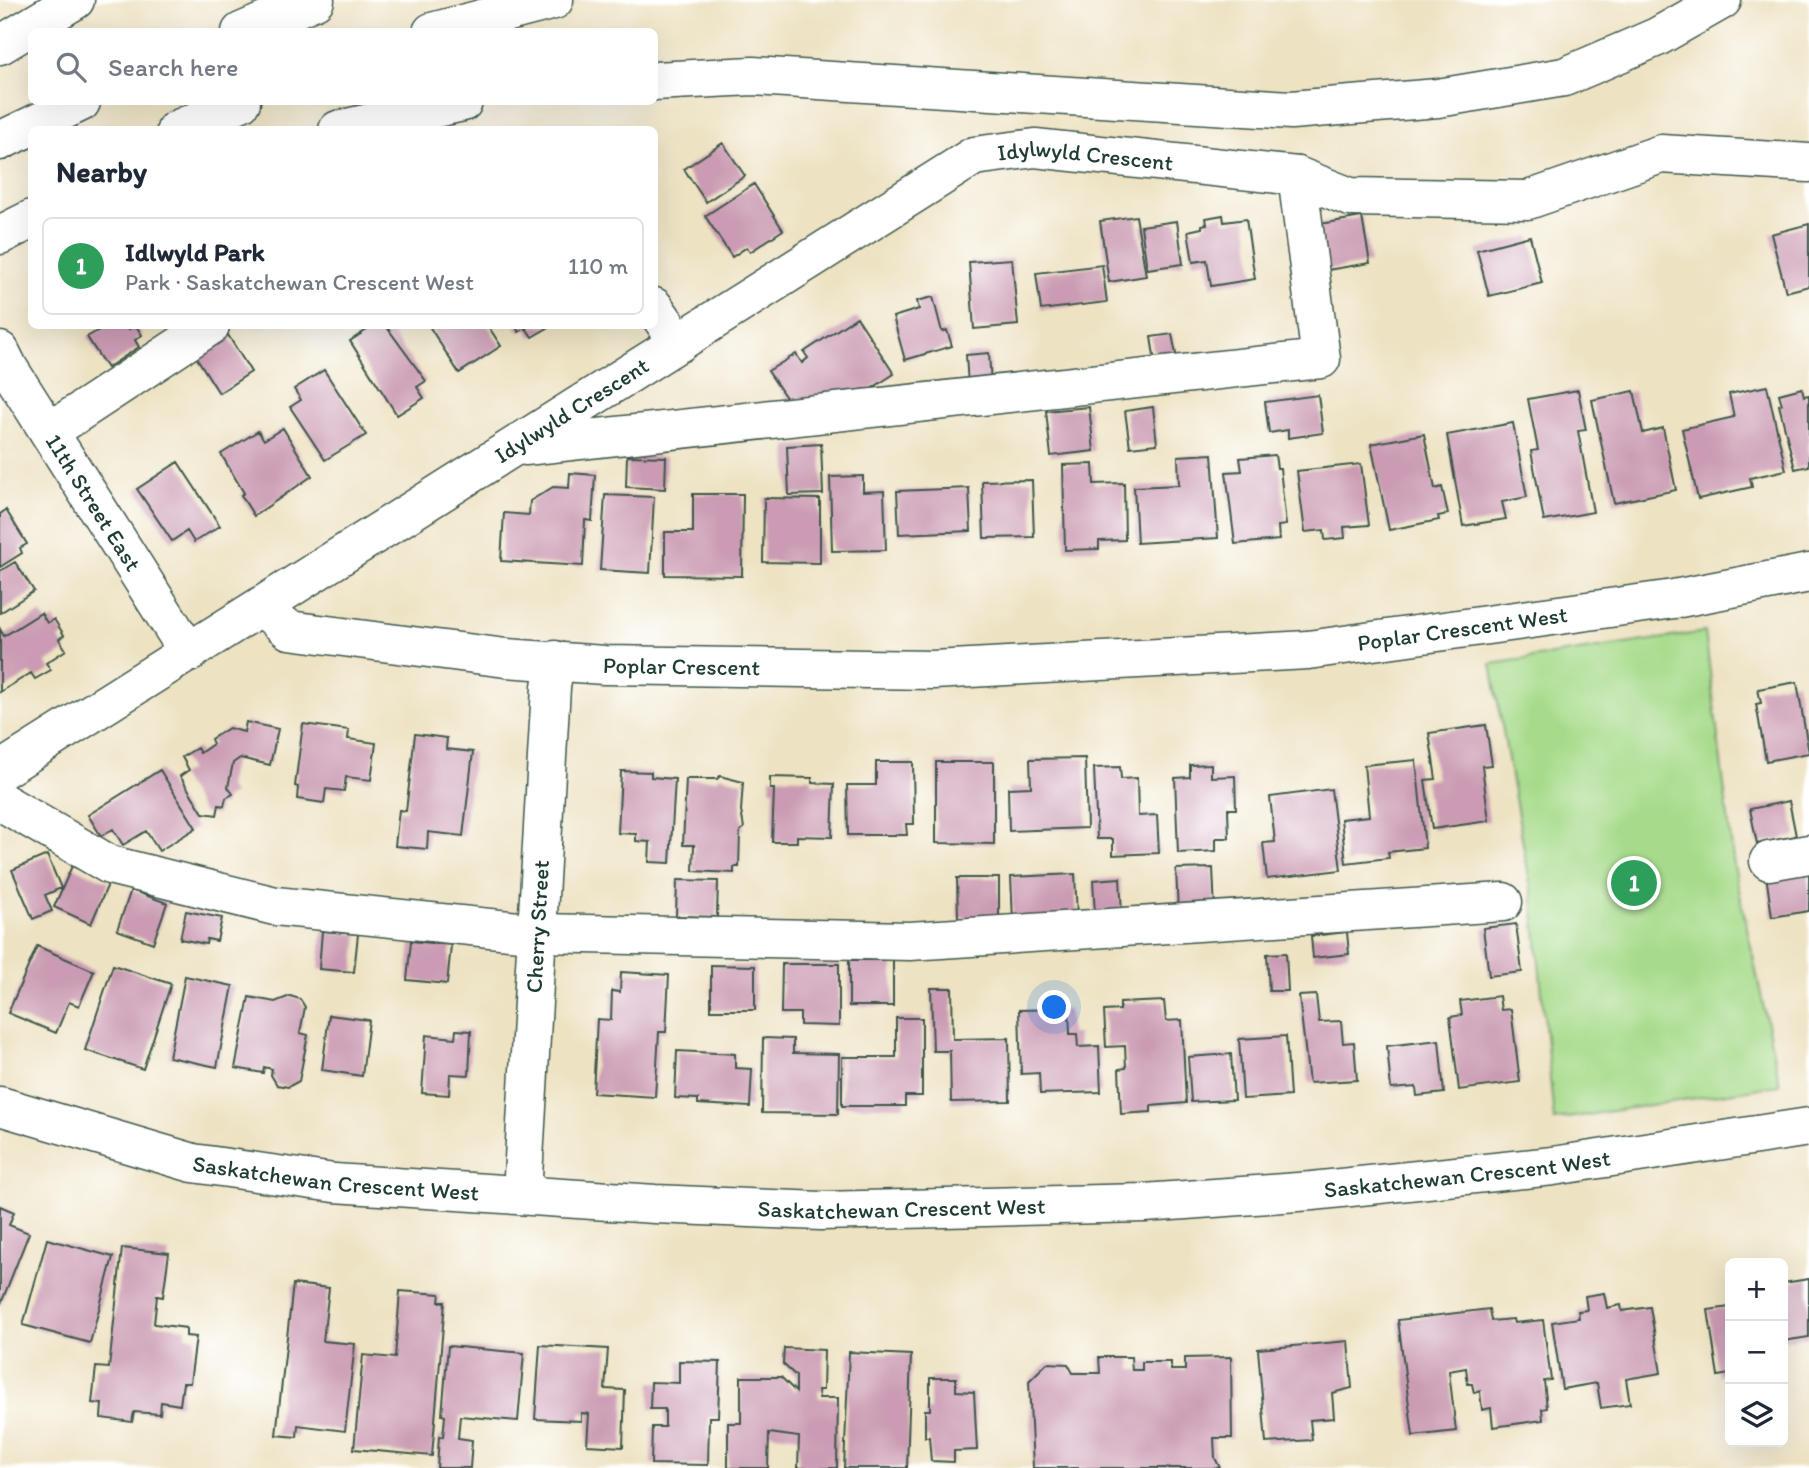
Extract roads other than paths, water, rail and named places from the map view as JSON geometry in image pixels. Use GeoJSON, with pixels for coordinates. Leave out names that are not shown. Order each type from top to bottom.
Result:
{"type":"FeatureCollection","features":[{"type":"Feature","properties":{"kind":"main road"},"geometry":{"type":"LineString","coordinates":[[28,28],[75,0]]}},
{"type":"Feature","properties":{"kind":"main road"},"geometry":{"type":"LineString","coordinates":[[250,28],[315,0]]}},
{"type":"Feature","properties":{"kind":"main road"},"geometry":{"type":"LineString","coordinates":[[447,28],[554,0]]}},
{"type":"Feature","properties":{"kind":"main road"},"geometry":{"type":"LineString","coordinates":[[658,81],[753,76],[1291,110],[1438,98],[1564,77],[1657,37],[1722,0]]}},
{"type":"Feature","properties":{"kind":"main road"},"geometry":{"type":"LineString","coordinates":[[0,45],[28,28]]}},
{"type":"Feature","properties":{"kind":"main road"},"geometry":{"type":"LineString","coordinates":[[31,126],[75,105]]}},
{"type":"Feature","properties":{"kind":"main road"},"geometry":{"type":"LineString","coordinates":[[185,126],[234,105]]}},
{"type":"Feature","properties":{"kind":"main road"},"geometry":{"type":"LineString","coordinates":[[356,126],[450,105]]}},
{"type":"Feature","properties":{"kind":"main road"},"geometry":{"type":"LineString","coordinates":[[0,141],[28,128]]}},
{"type":"Feature","properties":{"kind":"main road","name":"Idylwyld Crescent"},"geometry":{"type":"LineString","coordinates":[[0,771],[974,156],[1035,148],[1297,176],[1350,197],[1528,200],[1661,154],[1809,163]]}},
{"type":"Feature","properties":{"kind":"main road"},"geometry":{"type":"LineString","coordinates":[[515,447],[1321,359],[1297,176]]}},
{"type":"Feature","properties":{"kind":"main road"},"geometry":{"type":"LineString","coordinates":[[0,236],[28,221]]}},
{"type":"Feature","properties":{"kind":"main road"},"geometry":{"type":"LineString","coordinates":[[658,313],[679,343]]}},
{"type":"Feature","properties":{"kind":"main road"},"geometry":{"type":"LineString","coordinates":[[49,432],[205,329]]}},
{"type":"Feature","properties":{"kind":"main road","name":"11th Street East"},"geometry":{"type":"LineString","coordinates":[[0,351],[189,653]]}},
{"type":"Feature","properties":{"kind":"main road","name":"Poplar Crescent West"},"geometry":{"type":"LineString","coordinates":[[1113,663],[1308,650],[1440,634],[1674,599],[1809,573]]}},
{"type":"Feature","properties":{"kind":"main road","name":"Poplar Crescent"},"geometry":{"type":"LineString","coordinates":[[262,607],[289,630],[506,658],[604,665],[791,670],[933,670],[1113,663]]}},
{"type":"Feature","properties":{"kind":"main road","name":"Cherry Street"},"geometry":{"type":"LineString","coordinates":[[522,1194],[551,687],[555,660]]}},
{"type":"Feature","properties":{"kind":"main road"},"geometry":{"type":"LineString","coordinates":[[0,801],[110,865],[275,906],[538,933],[910,941],[1503,902]]}},
{"type":"Feature","properties":{"kind":"main road"},"geometry":{"type":"LineString","coordinates":[[1769,861],[1809,854]]}},
{"type":"Feature","properties":{"kind":"main road","name":"Saskatchewan Crescent West"},"geometry":{"type":"LineString","coordinates":[[0,1106],[193,1163],[334,1183],[655,1205],[821,1211],[1144,1203],[1475,1176],[1809,1127]]}},
{"type":"Feature","properties":{"kind":"place","name":"Idlwyld Park"},"geometry":{"type":"Point","coordinates":[1634,883]}}]}
